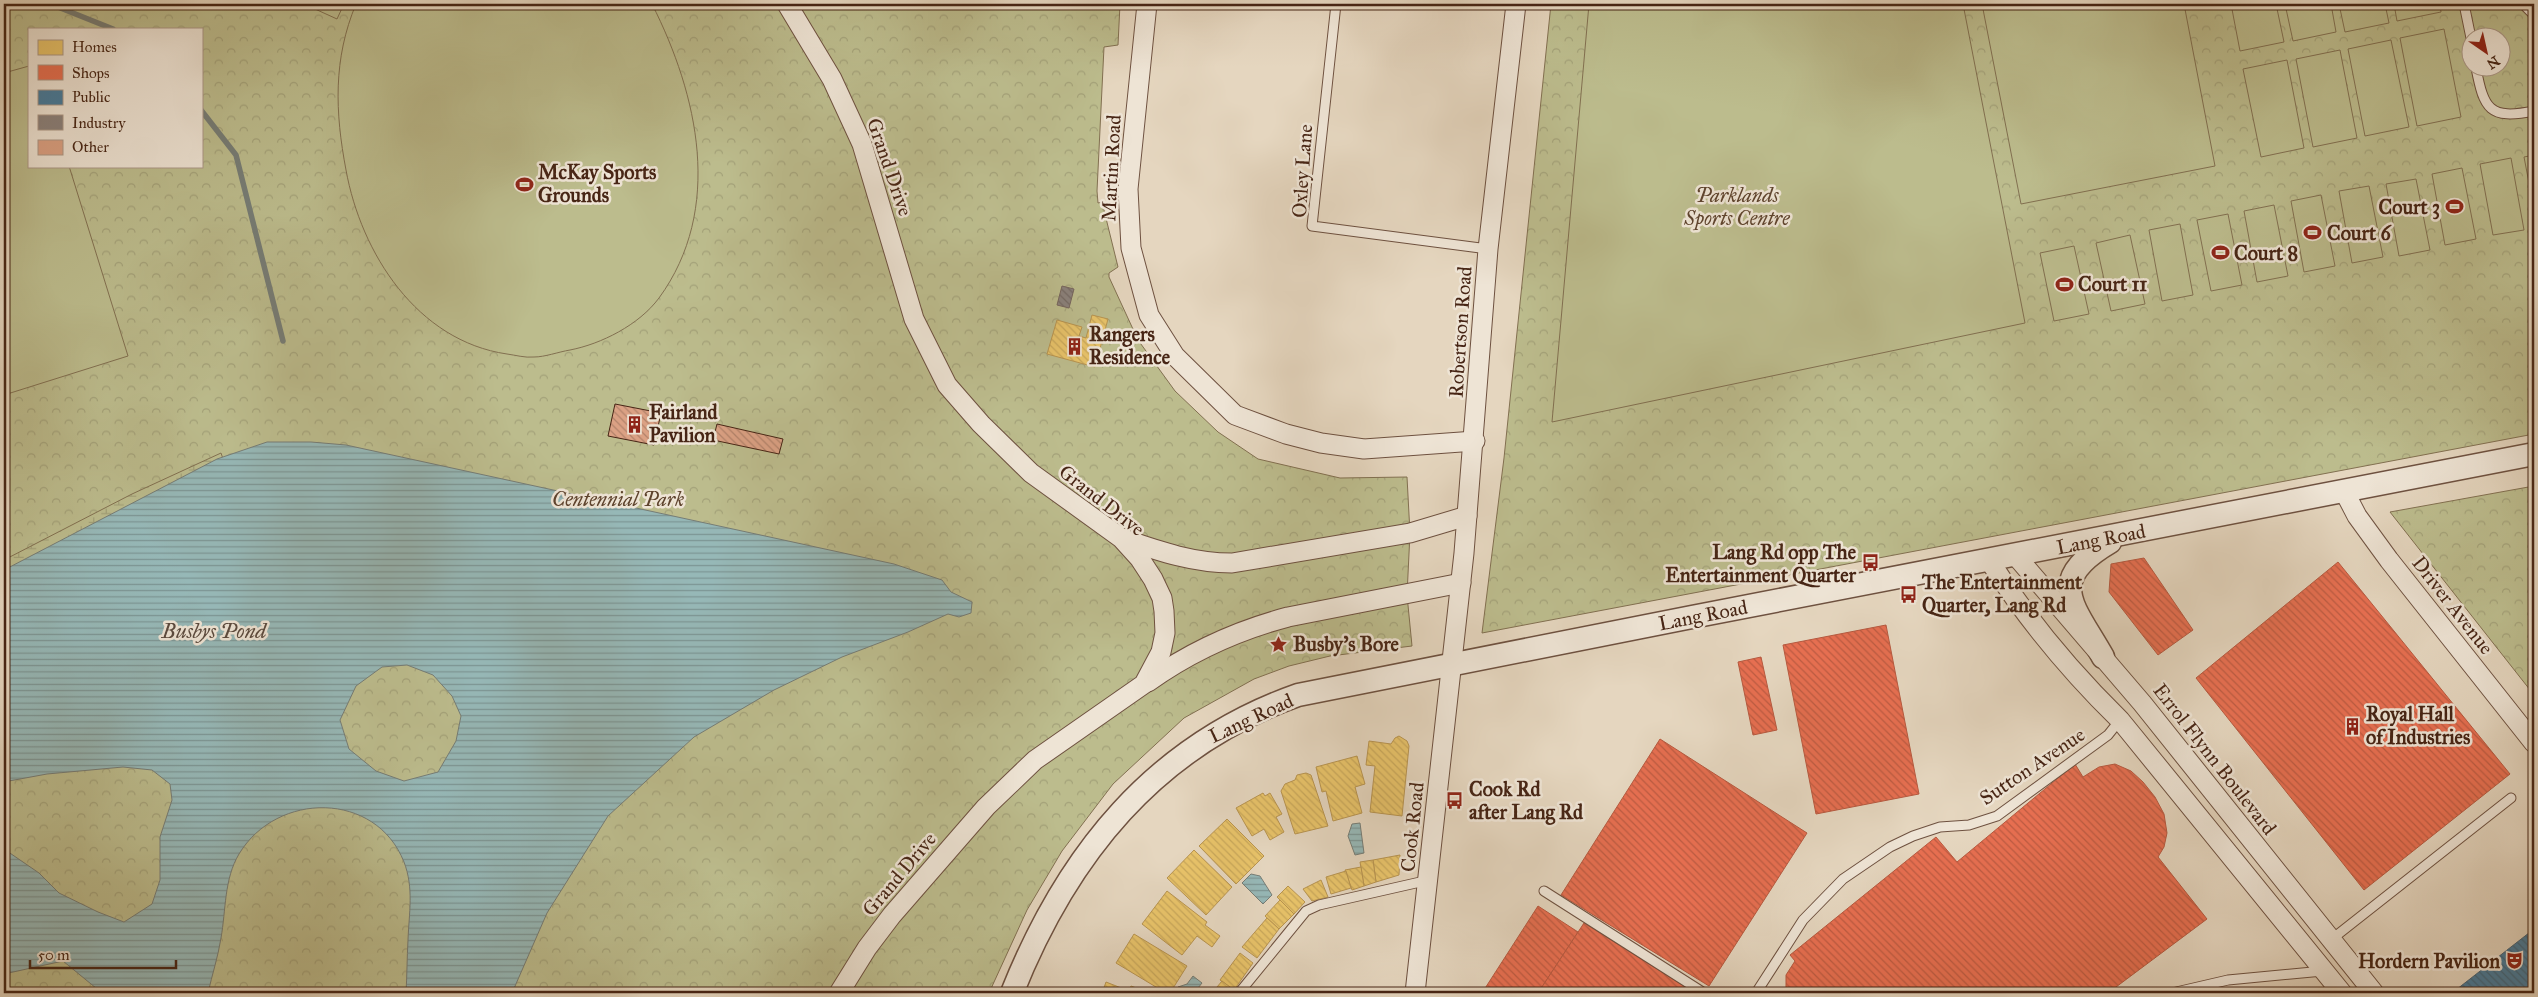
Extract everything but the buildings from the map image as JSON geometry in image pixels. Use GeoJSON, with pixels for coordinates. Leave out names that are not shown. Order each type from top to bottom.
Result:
{"type":"FeatureCollection","features":[{"type":"Feature","properties":{"kind":"street","name":"Grand Drive"},"geometry":{"type":"LineString","coordinates":[[787,4],[832,79],[862,144],[914,319],[947,385],[981,424],[1031,473],[1121,538],[1140,559],[1153,579],[1162,598],[1164,611],[1165,633],[1161,652],[1144,684],[1035,760],[986,807],[892,915],[867,948],[839,993]]}},
{"type":"Feature","properties":{"kind":"street","name":"Martin Road"},"geometry":{"type":"LineString","coordinates":[[1147,4],[1128,189],[1131,248],[1149,316],[1175,356],[1235,416],[1321,444],[1364,449],[1475,441]]}},
{"type":"Feature","properties":{"kind":"street","name":"Robertson Road"},"geometry":{"type":"LineString","coordinates":[[1452,664],[1475,441],[1488,249],[1516,4]]}},
{"type":"Feature","properties":{"kind":"street","name":"Lang Road"},"geometry":{"type":"LineString","coordinates":[[1012,993],[1040,930],[1063,889],[1120,813],[1148,783],[1176,759],[1233,723],[1269,705],[1298,695],[1452,664],[1988,560],[2122,536],[2532,454]]}},
{"type":"Feature","properties":{"kind":"street","name":"Driver Avenue"},"geometry":{"type":"LineString","coordinates":[[2344,491],[2357,516],[2389,560],[2534,743]]}},
{"type":"Feature","properties":{"kind":"street"},"geometry":{"type":"LineString","coordinates":[[1121,538],[1177,557],[1207,563],[1232,563],[1410,533],[1467,516]]}},
{"type":"Feature","properties":{"kind":"street"},"geometry":{"type":"LineString","coordinates":[[2103,657],[2071,598],[2072,578],[2082,561],[2122,536]]}},
{"type":"Feature","properties":{"kind":"street","name":"Errol Flynn Boulevard"},"geometry":{"type":"LineString","coordinates":[[2016,556],[2082,635],[2103,657],[2374,993]]}},
{"type":"Feature","properties":{"kind":"street"},"geometry":{"type":"LineString","coordinates":[[1988,560],[2005,586],[2086,687],[2120,720],[2342,993]]}},
{"type":"Feature","properties":{"kind":"street"},"geometry":{"type":"LineString","coordinates":[[1144,684],[1174,665],[1261,624],[1461,583]]}},
{"type":"Feature","properties":{"kind":"street","name":"Cook Road"},"geometry":{"type":"LineString","coordinates":[[1415,993],[1452,664]]}},
{"type":"Feature","properties":{"kind":"lane","name":"Oxley Lane"},"geometry":{"type":"LineString","coordinates":[[1336,4],[1312,226],[1488,249]]}},
{"type":"Feature","properties":{"kind":"lane"},"geometry":{"type":"LineString","coordinates":[[2464,4],[2468,28]]}},
{"type":"Feature","properties":{"kind":"lane"},"geometry":{"type":"LineString","coordinates":[[2523,4],[2534,15]]}},
{"type":"Feature","properties":{"kind":"lane"},"geometry":{"type":"LineString","coordinates":[[2478,78],[2487,106],[2499,112],[2514,115],[2534,111]]}},
{"type":"Feature","properties":{"kind":"lane","name":"Sutton Avenue"},"geometry":{"type":"LineString","coordinates":[[1756,993],[1803,920],[1843,878],[1890,847],[1913,836],[1940,827],[1969,825],[1997,816],[2108,735],[2120,720]]}},
{"type":"Feature","properties":{"kind":"lane"},"geometry":{"type":"LineString","coordinates":[[2332,939],[2511,798]]}},
{"type":"Feature","properties":{"kind":"lane"},"geometry":{"type":"LineString","coordinates":[[1239,993],[1306,912],[1319,905],[1429,880]]}},
{"type":"Feature","properties":{"kind":"lane"},"geometry":{"type":"LineString","coordinates":[[1544,891],[1704,993]]}},
{"type":"Feature","properties":{"kind":"lane"},"geometry":{"type":"LineString","coordinates":[[2172,993],[2228,980],[2324,970]]}},
{"type":"Feature","properties":{"kind":"green space","name":"Centennial Park"},"geometry":{"type":"Polygon","coordinates":[[[4,4],[1120,4],[1118,45],[1104,47],[1097,191],[1098,203],[1102,202],[1118,267],[1109,273],[1109,277],[1138,340],[1175,391],[1218,432],[1258,459],[1340,478],[1407,477],[1410,533],[1407,595],[1412,646],[1330,656],[1289,666],[1254,679],[1184,718],[1113,784],[1062,851],[1027,910],[989,993],[4,993],[4,4]]]}},
{"type":"Feature","properties":{"kind":"green space"},"geometry":{"type":"Polygon","coordinates":[[[304,4],[344,4],[337,19],[304,4]]]}},
{"type":"Feature","properties":{"kind":"green space","name":"McKay Sports Grounds"},"geometry":{"type":"Polygon","coordinates":[[[356,4],[652,4],[682,76],[692,114],[697,152],[697,190],[692,227],[679,264],[651,308],[630,325],[607,338],[582,347],[538,357],[524,357],[475,346],[446,331],[420,312],[398,288],[380,261],[365,232],[346,170],[338,106],[338,86],[343,45],[356,4]]]}},
{"type":"Feature","properties":{"kind":"green space","name":"Parklands Sports Centre"},"geometry":{"type":"Polygon","coordinates":[[[1551,4],[2528,4],[2534,10],[2534,434],[1482,633],[1504,458],[1551,4]]]}},
{"type":"Feature","properties":{"kind":"green space"},"geometry":{"type":"Polygon","coordinates":[[[1589,4],[1963,4],[2025,323],[1552,422],[1589,4]]]}},
{"type":"Feature","properties":{"kind":"green space"},"geometry":{"type":"Polygon","coordinates":[[[1982,4],[2184,4],[2215,166],[2021,204],[1982,4]]]}},
{"type":"Feature","properties":{"kind":"green space"},"geometry":{"type":"Polygon","coordinates":[[[2231,4],[2276,4],[2284,42],[2240,51],[2231,4]]]}},
{"type":"Feature","properties":{"kind":"green space"},"geometry":{"type":"Polygon","coordinates":[[[2285,4],[2331,4],[2336,32],[2293,41],[2285,4]]]}},
{"type":"Feature","properties":{"kind":"green space"},"geometry":{"type":"Polygon","coordinates":[[[2339,4],[2385,4],[2389,23],[2345,32],[2339,4]]]}},
{"type":"Feature","properties":{"kind":"green space"},"geometry":{"type":"Polygon","coordinates":[[[2394,4],[2440,4],[2441,12],[2397,21],[2394,4]]]}},
{"type":"Feature","properties":{"kind":"green space"},"geometry":{"type":"Polygon","coordinates":[[[2444,29],[2461,117],[2417,126],[2400,38],[2444,29]]]}},
{"type":"Feature","properties":{"kind":"green space"},"geometry":{"type":"Polygon","coordinates":[[[2391,40],[2409,127],[2365,136],[2348,49],[2391,40]]]}},
{"type":"Feature","properties":{"kind":"green space"},"geometry":{"type":"Polygon","coordinates":[[[2340,50],[2357,138],[2313,147],[2296,59],[2340,50]]]}},
{"type":"Feature","properties":{"kind":"green space"},"geometry":{"type":"Polygon","coordinates":[[[2287,60],[2304,148],[2261,157],[2243,69],[2287,60]]]}},
{"type":"Feature","properties":{"kind":"green space"},"geometry":{"type":"Polygon","coordinates":[[[28,66],[28,168],[70,168],[128,356],[4,395],[4,73],[28,66]]]}},
{"type":"Feature","properties":{"kind":"green space"},"geometry":{"type":"Polygon","coordinates":[[[2534,155],[2534,209],[2524,157],[2534,155]]]}},
{"type":"Feature","properties":{"kind":"green space"},"geometry":{"type":"Polygon","coordinates":[[[2511,158],[2524,230],[2493,235],[2480,164],[2511,158]]]}},
{"type":"Feature","properties":{"kind":"green space","name":"Court 3"},"geometry":{"type":"Polygon","coordinates":[[[2462,168],[2476,239],[2445,245],[2432,174],[2462,168]]]}},
{"type":"Feature","properties":{"kind":"green space"},"geometry":{"type":"Polygon","coordinates":[[[2416,179],[2430,250],[2399,256],[2386,184],[2416,179]]]}},
{"type":"Feature","properties":{"kind":"green space"},"geometry":{"type":"Polygon","coordinates":[[[2369,186],[2383,257],[2352,263],[2339,191],[2369,186]]]}},
{"type":"Feature","properties":{"kind":"green space","name":"Court 6"},"geometry":{"type":"Polygon","coordinates":[[[2321,195],[2335,266],[2304,272],[2291,201],[2321,195]]]}},
{"type":"Feature","properties":{"kind":"green space"},"geometry":{"type":"Polygon","coordinates":[[[2274,205],[2288,276],[2257,282],[2244,211],[2274,205]]]}},
{"type":"Feature","properties":{"kind":"green space","name":"Court 8"},"geometry":{"type":"Polygon","coordinates":[[[2228,214],[2242,285],[2211,291],[2197,220],[2228,214]]]}},
{"type":"Feature","properties":{"kind":"green space"},"geometry":{"type":"Polygon","coordinates":[[[2180,224],[2193,295],[2162,301],[2149,230],[2180,224]]]}},
{"type":"Feature","properties":{"kind":"green space"},"geometry":{"type":"Polygon","coordinates":[[[2130,235],[2145,304],[2111,311],[2096,243],[2130,235]]]}},
{"type":"Feature","properties":{"kind":"green space","name":"Court 11"},"geometry":{"type":"Polygon","coordinates":[[[2074,246],[2089,314],[2054,321],[2040,253],[2074,246]]]}},
{"type":"Feature","properties":{"kind":"green space"},"geometry":{"type":"Polygon","coordinates":[[[221,453],[231,482],[4,592],[4,560],[132,494],[221,453]]]}},
{"type":"Feature","properties":{"kind":"green space"},"geometry":{"type":"Polygon","coordinates":[[[2534,486],[2534,695],[2390,512],[2534,486]]]}},
{"type":"Feature","properties":{"kind":"water","name":"Busbys Pond"},"geometry":{"type":"Polygon","coordinates":[[[267,442],[311,442],[346,445],[894,564],[942,580],[951,592],[972,602],[971,613],[959,617],[948,614],[908,632],[842,657],[774,690],[694,737],[608,816],[547,913],[512,993],[406,993],[410,901],[409,881],[404,862],[390,839],[372,822],[350,812],[325,808],[301,810],[277,819],[256,833],[239,854],[228,884],[220,945],[208,993],[102,993],[63,961],[4,974],[4,849],[39,873],[59,893],[124,922],[152,904],[160,880],[160,837],[172,800],[170,784],[152,770],[123,767],[47,774],[9,781],[4,787],[4,570],[217,459],[267,442]],[[407,665],[382,667],[356,686],[340,720],[349,749],[376,771],[404,781],[438,772],[456,741],[461,716],[452,696],[433,675],[407,665]]]}},
{"type":"Feature","properties":{"kind":"water"},"geometry":{"type":"Polygon","coordinates":[[[1360,823],[1364,853],[1355,855],[1348,836],[1352,824],[1360,823]]]}},
{"type":"Feature","properties":{"kind":"water"},"geometry":{"type":"Polygon","coordinates":[[[1251,874],[1260,876],[1272,895],[1263,904],[1242,883],[1251,874]]]}},
{"type":"Feature","properties":{"kind":"water"},"geometry":{"type":"Polygon","coordinates":[[[1193,976],[1202,983],[1194,993],[1182,993],[1183,989],[1178,987],[1187,984],[1193,976]]]}},
{"type":"Feature","properties":{"kind":"waterway"},"geometry":{"type":"LineString","coordinates":[[4,7],[19,4],[53,5],[110,28]]}},
{"type":"Feature","properties":{"kind":"waterway"},"geometry":{"type":"LineString","coordinates":[[202,111],[236,155],[283,341]]}},
{"type":"Feature","properties":{"kind":"place","name":"McKay Sports Grounds"},"geometry":{"type":"Point","coordinates":[524,184]}},
{"type":"Feature","properties":{"kind":"place","name":"Court 3"},"geometry":{"type":"Point","coordinates":[2454,207]}},
{"type":"Feature","properties":{"kind":"place","name":"Court 6"},"geometry":{"type":"Point","coordinates":[2313,233]}},
{"type":"Feature","properties":{"kind":"place","name":"Court 8"},"geometry":{"type":"Point","coordinates":[2220,253]}},
{"type":"Feature","properties":{"kind":"place","name":"Court 11"},"geometry":{"type":"Point","coordinates":[2064,284]}},
{"type":"Feature","properties":{"kind":"place","name":"Rangers Residence"},"geometry":{"type":"Point","coordinates":[1075,346]}},
{"type":"Feature","properties":{"kind":"place","name":"Fairland Pavilion"},"geometry":{"type":"Point","coordinates":[635,424]}},
{"type":"Feature","properties":{"kind":"place","name":"Lang Rd opp The Entertainment Quarter"},"geometry":{"type":"Point","coordinates":[1870,563]}},
{"type":"Feature","properties":{"kind":"place","name":"The Entertainment Quarter, Lang Rd"},"geometry":{"type":"Point","coordinates":[1908,594]}},
{"type":"Feature","properties":{"kind":"place","name":"Busby’s Bore"},"geometry":{"type":"Point","coordinates":[1279,644]}},
{"type":"Feature","properties":{"kind":"place","name":"Royal Hall of Industries"},"geometry":{"type":"Point","coordinates":[2352,726]}},
{"type":"Feature","properties":{"kind":"place","name":"Cook Rd after Lang Rd"},"geometry":{"type":"Point","coordinates":[1455,801]}},
{"type":"Feature","properties":{"kind":"place","name":"Hordern Pavilion"},"geometry":{"type":"Point","coordinates":[2514,961]}}]}
